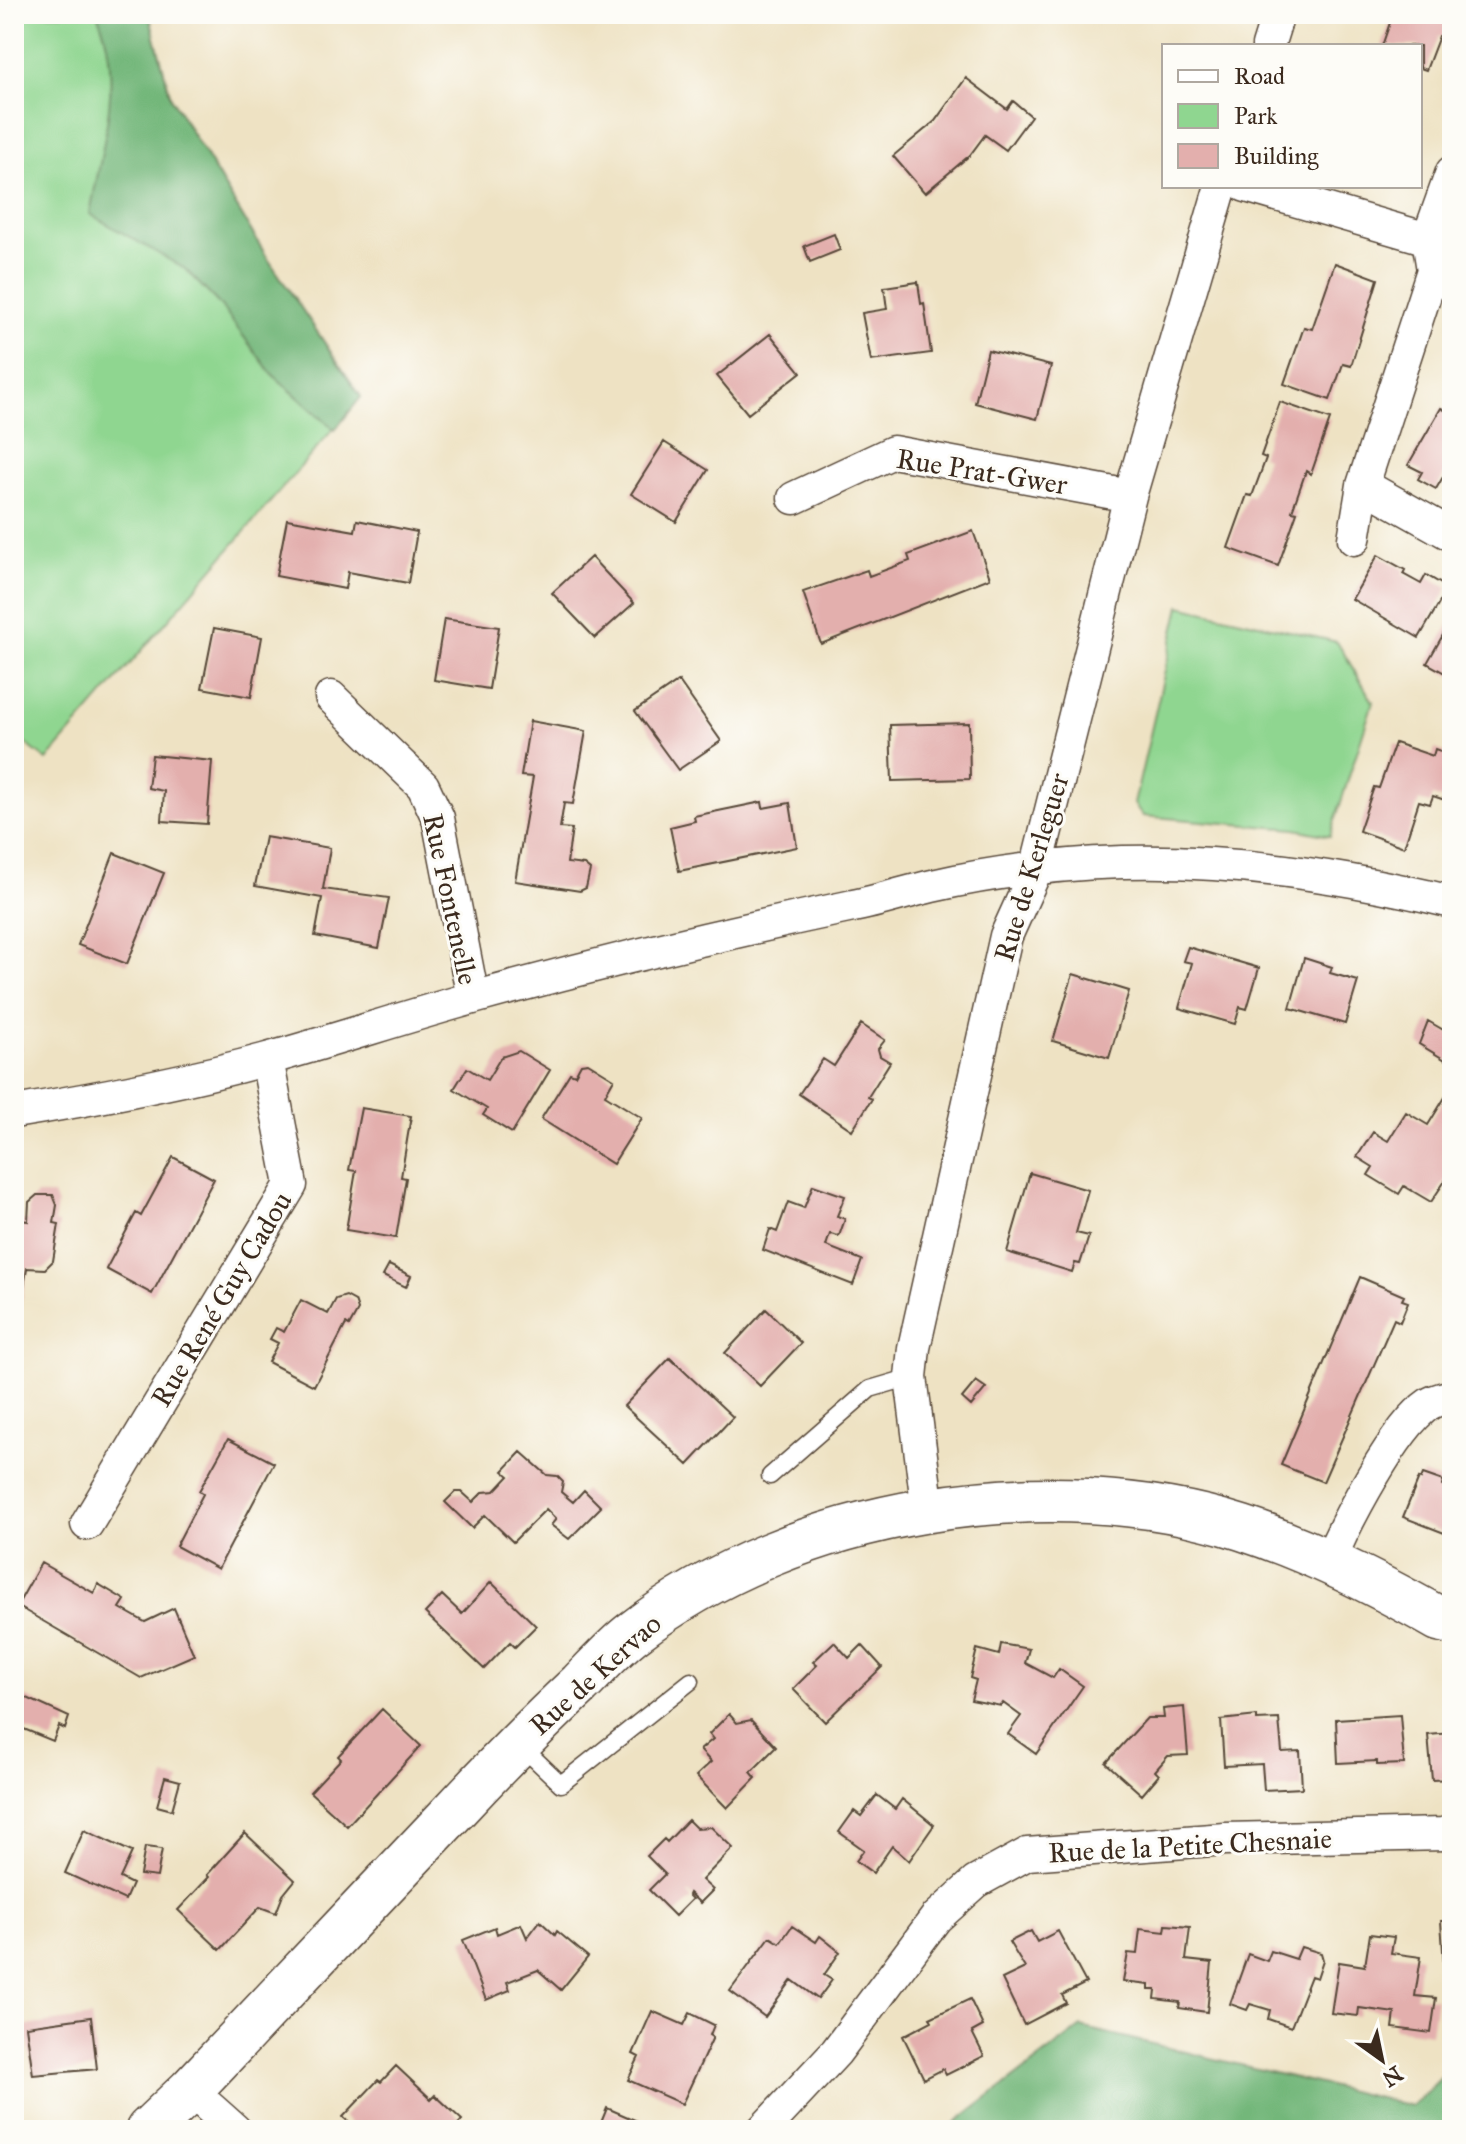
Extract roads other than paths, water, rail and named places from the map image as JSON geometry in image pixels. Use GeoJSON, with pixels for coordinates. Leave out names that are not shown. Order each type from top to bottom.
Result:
{"type":"FeatureCollection","features":[{"type":"Feature","properties":{"kind":"main road","name":"Rue de Kervao"},"geometry":{"type":"LineString","coordinates":[[148,2130],[190,2090],[518,1742],[632,1633],[705,1584],[772,1554],[848,1529],[928,1511],[1031,1500],[1140,1505],[1239,1527],[1330,1560],[1439,1619],[1452,1622]]}},
{"type":"Feature","properties":{"kind":"street"},"geometry":{"type":"LineString","coordinates":[[1269,44],[1278,14]]}},
{"type":"Feature","properties":{"kind":"street"},"geometry":{"type":"LineString","coordinates":[[1354,539],[1363,485],[1433,270],[1452,172]]}},
{"type":"Feature","properties":{"kind":"street","name":"Rue de Kerleguer"},"geometry":{"type":"LineString","coordinates":[[928,1511],[911,1377],[914,1348],[1006,936],[1036,870],[1130,496],[1220,188]]}},
{"type":"Feature","properties":{"kind":"street"},"geometry":{"type":"LineString","coordinates":[[1253,188],[1440,242]]}},
{"type":"Feature","properties":{"kind":"street","name":"Rue Prat-Gwer"},"geometry":{"type":"LineString","coordinates":[[794,498],[893,452],[1130,496]]}},
{"type":"Feature","properties":{"kind":"street"},"geometry":{"type":"LineString","coordinates":[[1363,485],[1452,535]]}},
{"type":"Feature","properties":{"kind":"street","name":"Rue Fontenelle"},"geometry":{"type":"LineString","coordinates":[[331,697],[423,786],[433,807],[438,818],[473,998]]}},
{"type":"Feature","properties":{"kind":"street"},"geometry":{"type":"LineString","coordinates":[[14,1112],[88,1099],[267,1059],[473,998],[704,937],[935,886],[1036,870],[1122,862],[1216,864],[1288,870],[1400,889],[1452,902]]}},
{"type":"Feature","properties":{"kind":"street","name":"Rue René Guy Cadou"},"geometry":{"type":"LineString","coordinates":[[87,1524],[291,1185],[267,1059]]}},
{"type":"Feature","properties":{"kind":"street"},"geometry":{"type":"LineString","coordinates":[[1330,1560],[1342,1533],[1403,1428],[1430,1403],[1452,1396]]}},
{"type":"Feature","properties":{"kind":"street","name":"Rue de la Petite Chesnaie"},"geometry":{"type":"LineString","coordinates":[[763,2130],[836,2052],[936,1918],[976,1882],[1027,1854],[1225,1839],[1444,1834],[1452,1831]]}},
{"type":"Feature","properties":{"kind":"street"},"geometry":{"type":"LineString","coordinates":[[190,2090],[235,2130]]}},
{"type":"Feature","properties":{"kind":"lane"},"geometry":{"type":"LineString","coordinates":[[770,1476],[870,1389],[911,1377]]}},
{"type":"Feature","properties":{"kind":"lane"},"geometry":{"type":"LineString","coordinates":[[518,1742],[561,1784],[691,1681]]}}]}
